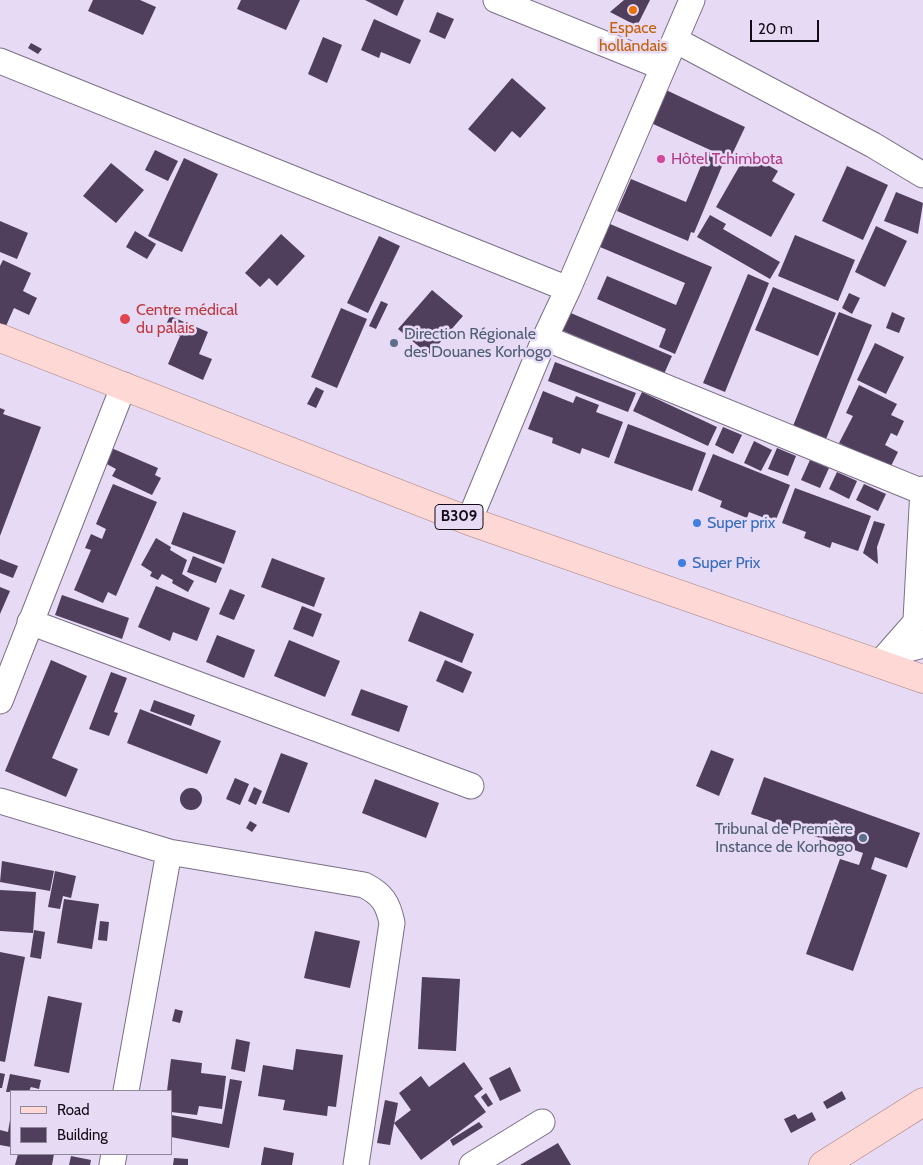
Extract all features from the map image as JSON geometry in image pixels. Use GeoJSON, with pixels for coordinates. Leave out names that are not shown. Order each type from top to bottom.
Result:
{"type":"FeatureCollection","features":[{"type":"Feature","properties":{"kind":"main road","name":"B309"},"geometry":{"type":"LineString","coordinates":[[0,338],[469,521],[885,659],[923,679]]}},
{"type":"Feature","properties":{"kind":"main road"},"geometry":{"type":"LineString","coordinates":[[823,1165],[923,1102]]}},
{"type":"Feature","properties":{"kind":"street"},"geometry":{"type":"LineString","coordinates":[[496,0],[662,67]]}},
{"type":"Feature","properties":{"kind":"street"},"geometry":{"type":"LineString","coordinates":[[469,521],[545,338],[675,40],[686,3]]}},
{"type":"Feature","properties":{"kind":"street"},"geometry":{"type":"LineString","coordinates":[[675,40],[873,145],[923,175]]}},
{"type":"Feature","properties":{"kind":"street"},"geometry":{"type":"LineString","coordinates":[[0,61],[568,289]]}},
{"type":"Feature","properties":{"kind":"street"},"geometry":{"type":"LineString","coordinates":[[545,338],[923,490],[920,617],[885,659]]}},
{"type":"Feature","properties":{"kind":"street"},"geometry":{"type":"LineString","coordinates":[[0,702],[124,385]]}},
{"type":"Feature","properties":{"kind":"street"},"geometry":{"type":"LineString","coordinates":[[30,622],[471,786]]}},
{"type":"Feature","properties":{"kind":"street"},"geometry":{"type":"LineString","coordinates":[[885,659],[923,645]]}},
{"type":"Feature","properties":{"kind":"street"},"geometry":{"type":"LineString","coordinates":[[0,801],[169,852],[364,885],[376,891],[388,904],[392,923],[356,1165]]}},
{"type":"Feature","properties":{"kind":"street"},"geometry":{"type":"LineString","coordinates":[[126,1090],[169,852]]}},
{"type":"Feature","properties":{"kind":"street"},"geometry":{"type":"LineString","coordinates":[[472,1165],[542,1122]]}},
{"type":"Feature","properties":{"kind":"building"},"geometry":{"type":"Polygon","coordinates":[[[93,0],[140,0],[156,7],[143,35],[88,11],[93,0]]]}},
{"type":"Feature","properties":{"kind":"building"},"geometry":{"type":"Polygon","coordinates":[[[241,0],[300,0],[286,30],[237,9],[241,0]]]}},
{"type":"Feature","properties":{"kind":"building"},"geometry":{"type":"Polygon","coordinates":[[[365,0],[404,0],[397,16],[365,0]]]}},
{"type":"Feature","properties":{"kind":"building"},"geometry":{"type":"Polygon","coordinates":[[[624,0],[650,0],[637,26],[610,12],[624,0]]]}},
{"type":"Feature","properties":{"kind":"building"},"geometry":{"type":"Polygon","coordinates":[[[437,12],[454,19],[445,39],[429,32],[437,12]]]}},
{"type":"Feature","properties":{"kind":"building"},"geometry":{"type":"Polygon","coordinates":[[[374,19],[421,40],[410,64],[381,52],[379,58],[361,50],[374,19]]]}},
{"type":"Feature","properties":{"kind":"building"},"geometry":{"type":"Polygon","coordinates":[[[323,37],[342,45],[327,83],[308,74],[323,37]]]}},
{"type":"Feature","properties":{"kind":"building"},"geometry":{"type":"Polygon","coordinates":[[[31,43],[42,49],[38,54],[28,48],[31,43]]]}},
{"type":"Feature","properties":{"kind":"building"},"geometry":{"type":"Polygon","coordinates":[[[512,78],[546,108],[520,138],[512,131],[495,152],[468,129],[512,78]]]}},
{"type":"Feature","properties":{"kind":"building"},"geometry":{"type":"Polygon","coordinates":[[[666,90],[745,127],[730,159],[651,123],[666,90]]]}},
{"type":"Feature","properties":{"kind":"building"},"geometry":{"type":"Polygon","coordinates":[[[155,150],[178,161],[168,181],[145,170],[155,150]]]}},
{"type":"Feature","properties":{"kind":"building"},"geometry":{"type":"Polygon","coordinates":[[[707,151],[725,159],[694,233],[691,232],[688,241],[617,211],[631,179],[686,202],[707,151]]]}},
{"type":"Feature","properties":{"kind":"building"},"geometry":{"type":"Polygon","coordinates":[[[747,153],[778,171],[772,181],[795,194],[771,237],[716,207],[747,153]]]}},
{"type":"Feature","properties":{"kind":"building"},"geometry":{"type":"Polygon","coordinates":[[[184,158],[218,174],[182,252],[148,236],[184,158]]]}},
{"type":"Feature","properties":{"kind":"building"},"geometry":{"type":"Polygon","coordinates":[[[111,163],[144,190],[116,223],[83,196],[111,163]]]}},
{"type":"Feature","properties":{"kind":"building"},"geometry":{"type":"Polygon","coordinates":[[[847,166],[888,185],[863,240],[822,221],[847,166]]]}},
{"type":"Feature","properties":{"kind":"building"},"geometry":{"type":"Polygon","coordinates":[[[896,192],[923,203],[918,234],[884,221],[896,192]]]}},
{"type":"Feature","properties":{"kind":"building"},"geometry":{"type":"Polygon","coordinates":[[[710,215],[726,224],[723,229],[780,262],[770,279],[697,237],[710,215]]]}},
{"type":"Feature","properties":{"kind":"building"},"geometry":{"type":"Polygon","coordinates":[[[0,221],[28,233],[17,259],[0,252],[0,221]]]}},
{"type":"Feature","properties":{"kind":"building"},"geometry":{"type":"Polygon","coordinates":[[[610,224],[712,267],[675,354],[659,347],[666,329],[597,299],[607,276],[676,305],[685,283],[600,247],[610,224]]]}},
{"type":"Feature","properties":{"kind":"building"},"geometry":{"type":"Polygon","coordinates":[[[876,226],[907,241],[885,287],[855,272],[876,226]]]}},
{"type":"Feature","properties":{"kind":"building"},"geometry":{"type":"Polygon","coordinates":[[[135,231],[156,244],[147,259],[126,247],[135,231]]]}},
{"type":"Feature","properties":{"kind":"building"},"geometry":{"type":"Polygon","coordinates":[[[281,234],[305,256],[277,286],[269,278],[260,287],[245,273],[281,234]]]}},
{"type":"Feature","properties":{"kind":"building"},"geometry":{"type":"Polygon","coordinates":[[[795,235],[855,260],[838,301],[778,276],[795,235]]]}},
{"type":"Feature","properties":{"kind":"building"},"geometry":{"type":"Polygon","coordinates":[[[379,236],[400,246],[368,313],[347,303],[379,236]]]}},
{"type":"Feature","properties":{"kind":"building"},"geometry":{"type":"Polygon","coordinates":[[[3,260],[31,273],[23,291],[37,298],[29,315],[14,308],[6,326],[0,323],[0,266],[3,260]]]}},
{"type":"Feature","properties":{"kind":"building"},"geometry":{"type":"Polygon","coordinates":[[[748,274],[769,283],[725,392],[703,383],[748,274]]]}},
{"type":"Feature","properties":{"kind":"building"},"geometry":{"type":"Polygon","coordinates":[[[773,287],[836,313],[818,356],[755,330],[773,287]]]}},
{"type":"Feature","properties":{"kind":"building"},"geometry":{"type":"Polygon","coordinates":[[[432,290],[463,316],[429,355],[398,329],[432,290]]]}},
{"type":"Feature","properties":{"kind":"building"},"geometry":{"type":"Polygon","coordinates":[[[849,293],[860,298],[852,314],[842,308],[849,293]]]}},
{"type":"Feature","properties":{"kind":"building"},"geometry":{"type":"Polygon","coordinates":[[[381,301],[388,304],[376,329],[369,326],[381,301]]]}},
{"type":"Feature","properties":{"kind":"building"},"geometry":{"type":"Polygon","coordinates":[[[341,308],[367,319],[337,388],[311,377],[341,308]]]}},
{"type":"Feature","properties":{"kind":"building"},"geometry":{"type":"Polygon","coordinates":[[[566,311],[672,356],[664,374],[559,329],[566,311]]]}},
{"type":"Feature","properties":{"kind":"building"},"geometry":{"type":"Polygon","coordinates":[[[839,312],[872,325],[826,439],[793,426],[839,312]]]}},
{"type":"Feature","properties":{"kind":"building"},"geometry":{"type":"Polygon","coordinates":[[[892,312],[905,318],[899,333],[886,328],[892,312]]]}},
{"type":"Feature","properties":{"kind":"building"},"geometry":{"type":"Polygon","coordinates":[[[170,316],[208,332],[199,354],[212,359],[203,380],[168,364],[180,336],[164,329],[170,316]]]}},
{"type":"Feature","properties":{"kind":"building"},"geometry":{"type":"Polygon","coordinates":[[[875,343],[904,357],[886,394],[857,380],[875,343]]]}},
{"type":"Feature","properties":{"kind":"building"},"geometry":{"type":"Polygon","coordinates":[[[555,362],[636,393],[628,412],[548,381],[555,362]]]}},
{"type":"Feature","properties":{"kind":"building"},"geometry":{"type":"Polygon","coordinates":[[[859,385],[897,404],[891,415],[904,421],[897,436],[891,433],[885,445],[898,452],[890,468],[839,443],[853,416],[846,413],[859,385]]]}},
{"type":"Feature","properties":{"kind":"building"},"geometry":{"type":"Polygon","coordinates":[[[316,387],[324,391],[316,408],[307,404],[316,387]]]}},
{"type":"Feature","properties":{"kind":"building"},"geometry":{"type":"Polygon","coordinates":[[[543,391],[573,403],[576,396],[599,405],[596,412],[623,422],[609,458],[582,448],[580,454],[552,443],[553,438],[528,429],[543,391]]]}},
{"type":"Feature","properties":{"kind":"building"},"geometry":{"type":"Polygon","coordinates":[[[642,392],[717,427],[708,446],[633,411],[642,392]]]}},
{"type":"Feature","properties":{"kind":"building"},"geometry":{"type":"Polygon","coordinates":[[[0,408],[5,410],[3,414],[41,427],[0,536],[0,408]]]}},
{"type":"Feature","properties":{"kind":"building"},"geometry":{"type":"Polygon","coordinates":[[[628,424],[706,453],[692,491],[614,463],[628,424]]]}},
{"type":"Feature","properties":{"kind":"building"},"geometry":{"type":"Polygon","coordinates":[[[723,427],[742,435],[733,454],[715,445],[723,427]]]}},
{"type":"Feature","properties":{"kind":"building"},"geometry":{"type":"Polygon","coordinates":[[[754,441],[772,450],[761,471],[744,463],[754,441]]]}},
{"type":"Feature","properties":{"kind":"building"},"geometry":{"type":"Polygon","coordinates":[[[109,447],[158,468],[155,475],[161,478],[152,495],[112,476],[116,469],[103,462],[109,447]]]}},
{"type":"Feature","properties":{"kind":"building"},"geometry":{"type":"Polygon","coordinates":[[[777,448],[796,456],[788,476],[768,469],[777,448]]]}},
{"type":"Feature","properties":{"kind":"building"},"geometry":{"type":"Polygon","coordinates":[[[713,454],[790,485],[775,522],[749,512],[747,518],[720,507],[722,501],[698,491],[713,454]]]}},
{"type":"Feature","properties":{"kind":"building"},"geometry":{"type":"Polygon","coordinates":[[[810,460],[829,468],[820,488],[801,480],[810,460]]]}},
{"type":"Feature","properties":{"kind":"building"},"geometry":{"type":"Polygon","coordinates":[[[837,472],[857,481],[849,499],[829,489],[837,472]]]}},
{"type":"Feature","properties":{"kind":"building"},"geometry":{"type":"Polygon","coordinates":[[[113,484],[157,502],[116,596],[108,592],[103,603],[74,590],[91,550],[85,548],[91,534],[102,539],[106,529],[96,524],[113,484]]]}},
{"type":"Feature","properties":{"kind":"building"},"geometry":{"type":"Polygon","coordinates":[[[864,484],[886,494],[878,511],[856,500],[864,484]]]}},
{"type":"Feature","properties":{"kind":"building"},"geometry":{"type":"Polygon","coordinates":[[[795,488],[871,516],[858,551],[832,542],[830,548],[804,538],[806,532],[782,523],[795,488]]]}},
{"type":"Feature","properties":{"kind":"building"},"geometry":{"type":"Polygon","coordinates":[[[183,512],[236,531],[224,564],[171,544],[183,512]]]}},
{"type":"Feature","properties":{"kind":"building"},"geometry":{"type":"Polygon","coordinates":[[[874,521],[885,524],[877,547],[878,564],[863,553],[874,521]]]}},
{"type":"Feature","properties":{"kind":"building"},"geometry":{"type":"Polygon","coordinates":[[[156,538],[171,547],[170,550],[187,560],[182,574],[194,581],[188,592],[172,583],[173,580],[162,574],[158,580],[150,576],[152,572],[141,565],[156,538]]]}},
{"type":"Feature","properties":{"kind":"building"},"geometry":{"type":"Polygon","coordinates":[[[193,556],[222,568],[216,583],[187,572],[193,556]]]}},
{"type":"Feature","properties":{"kind":"building"},"geometry":{"type":"Polygon","coordinates":[[[272,558],[325,578],[314,607],[261,587],[272,558]]]}},
{"type":"Feature","properties":{"kind":"building"},"geometry":{"type":"Polygon","coordinates":[[[0,559],[18,566],[13,578],[0,573],[0,559]]]}},
{"type":"Feature","properties":{"kind":"building"},"geometry":{"type":"Polygon","coordinates":[[[156,586],[210,608],[197,641],[173,632],[170,641],[138,627],[156,586]]]}},
{"type":"Feature","properties":{"kind":"building"},"geometry":{"type":"Polygon","coordinates":[[[0,587],[10,591],[0,614],[0,587]]]}},
{"type":"Feature","properties":{"kind":"building"},"geometry":{"type":"Polygon","coordinates":[[[230,589],[245,595],[234,620],[219,614],[230,589]]]}},
{"type":"Feature","properties":{"kind":"building"},"geometry":{"type":"Polygon","coordinates":[[[62,595],[129,618],[122,639],[55,615],[62,595]]]}},
{"type":"Feature","properties":{"kind":"building"},"geometry":{"type":"Polygon","coordinates":[[[302,606],[322,614],[313,637],[293,629],[302,606]]]}},
{"type":"Feature","properties":{"kind":"building"},"geometry":{"type":"Polygon","coordinates":[[[420,611],[474,634],[462,663],[408,641],[420,611]]]}},
{"type":"Feature","properties":{"kind":"building"},"geometry":{"type":"Polygon","coordinates":[[[217,635],[255,650],[244,678],[206,662],[217,635]]]}},
{"type":"Feature","properties":{"kind":"building"},"geometry":{"type":"Polygon","coordinates":[[[289,640],[340,661],[325,697],[274,676],[289,640]]]}},
{"type":"Feature","properties":{"kind":"building"},"geometry":{"type":"Polygon","coordinates":[[[51,660],[87,676],[52,758],[78,769],[66,797],[5,771],[51,660]]]}},
{"type":"Feature","properties":{"kind":"building"},"geometry":{"type":"Polygon","coordinates":[[[445,660],[472,672],[463,693],[436,681],[445,660]]]}},
{"type":"Feature","properties":{"kind":"building"},"geometry":{"type":"Polygon","coordinates":[[[111,672],[127,678],[114,712],[118,713],[109,736],[89,729],[111,672]]]}},
{"type":"Feature","properties":{"kind":"building"},"geometry":{"type":"Polygon","coordinates":[[[361,689],[408,706],[399,732],[351,715],[361,689]]]}},
{"type":"Feature","properties":{"kind":"building"},"geometry":{"type":"Polygon","coordinates":[[[154,700],[195,715],[191,726],[150,711],[154,700]]]}},
{"type":"Feature","properties":{"kind":"building"},"geometry":{"type":"Polygon","coordinates":[[[140,709],[221,741],[207,774],[127,743],[140,709]]]}},
{"type":"Feature","properties":{"kind":"building"},"geometry":{"type":"Polygon","coordinates":[[[711,750],[734,759],[719,796],[696,786],[711,750]]]}},
{"type":"Feature","properties":{"kind":"building"},"geometry":{"type":"Polygon","coordinates":[[[281,753],[308,763],[289,813],[262,803],[281,753]]]}},
{"type":"Feature","properties":{"kind":"building"},"geometry":{"type":"Polygon","coordinates":[[[764,777],[920,833],[907,868],[875,857],[871,869],[887,875],[853,971],[806,954],[840,859],[859,865],[863,853],[751,814],[764,777]]]}},
{"type":"Feature","properties":{"kind":"building"},"geometry":{"type":"Polygon","coordinates":[[[235,778],[249,784],[240,805],[226,799],[235,778]]]}},
{"type":"Feature","properties":{"kind":"building"},"geometry":{"type":"Polygon","coordinates":[[[375,779],[439,803],[426,838],[362,813],[375,779]]]}},
{"type":"Feature","properties":{"kind":"building"},"geometry":{"type":"Polygon","coordinates":[[[254,787],[262,791],[256,805],[248,801],[254,787]]]}},
{"type":"Feature","properties":{"kind":"building"},"geometry":{"type":"Polygon","coordinates":[[[191,788],[201,795],[202,799],[195,809],[191,810],[181,803],[180,799],[187,789],[191,788]]]}},
{"type":"Feature","properties":{"kind":"building"},"geometry":{"type":"Polygon","coordinates":[[[250,821],[257,825],[252,832],[246,828],[250,821]]]}},
{"type":"Feature","properties":{"kind":"building"},"geometry":{"type":"Polygon","coordinates":[[[2,861],[54,871],[50,891],[0,882],[2,861]]]}},
{"type":"Feature","properties":{"kind":"building"},"geometry":{"type":"Polygon","coordinates":[[[55,871],[76,876],[71,898],[63,896],[60,909],[48,907],[55,871]]]}},
{"type":"Feature","properties":{"kind":"building"},"geometry":{"type":"Polygon","coordinates":[[[0,890],[36,892],[33,933],[0,931],[0,890]]]}},
{"type":"Feature","properties":{"kind":"building"},"geometry":{"type":"Polygon","coordinates":[[[64,899],[99,904],[92,949],[57,943],[64,899]]]}},
{"type":"Feature","properties":{"kind":"building"},"geometry":{"type":"Polygon","coordinates":[[[100,921],[109,922],[107,941],[98,940],[100,921]]]}},
{"type":"Feature","properties":{"kind":"building"},"geometry":{"type":"Polygon","coordinates":[[[34,930],[45,932],[41,959],[30,957],[34,930]]]}},
{"type":"Feature","properties":{"kind":"building"},"geometry":{"type":"Polygon","coordinates":[[[315,931],[360,941],[350,988],[304,978],[315,931]]]}},
{"type":"Feature","properties":{"kind":"building"},"geometry":{"type":"Polygon","coordinates":[[[0,952],[25,957],[5,1062],[0,1061],[0,952]]]}},
{"type":"Feature","properties":{"kind":"building"},"geometry":{"type":"Polygon","coordinates":[[[422,977],[460,979],[456,1051],[418,1049],[422,977]]]}},
{"type":"Feature","properties":{"kind":"building"},"geometry":{"type":"Polygon","coordinates":[[[48,996],[82,1003],[69,1073],[34,1066],[48,996]]]}},
{"type":"Feature","properties":{"kind":"building"},"geometry":{"type":"Polygon","coordinates":[[[175,1009],[183,1011],[180,1023],[172,1021],[175,1009]]]}},
{"type":"Feature","properties":{"kind":"building"},"geometry":{"type":"Polygon","coordinates":[[[236,1039],[250,1042],[245,1072],[231,1069],[236,1039]]]}},
{"type":"Feature","properties":{"kind":"building"},"geometry":{"type":"Polygon","coordinates":[[[296,1049],[343,1055],[336,1107],[328,1106],[327,1116],[283,1110],[285,1100],[258,1096],[263,1065],[293,1070],[296,1049]]]}},
{"type":"Feature","properties":{"kind":"building"},"geometry":{"type":"Polygon","coordinates":[[[171,1059],[202,1063],[201,1073],[226,1076],[222,1109],[199,1106],[197,1115],[172,1112],[172,1090],[167,1090],[171,1059]]]}},
{"type":"Feature","properties":{"kind":"building"},"geometry":{"type":"Polygon","coordinates":[[[464,1062],[483,1089],[474,1096],[486,1112],[421,1160],[394,1123],[411,1110],[399,1093],[421,1076],[429,1087],[464,1062]]]}},
{"type":"Feature","properties":{"kind":"building"},"geometry":{"type":"Polygon","coordinates":[[[510,1067],[521,1091],[500,1101],[489,1078],[510,1067]]]}},
{"type":"Feature","properties":{"kind":"building"},"geometry":{"type":"Polygon","coordinates":[[[0,1073],[5,1074],[2,1088],[0,1088],[0,1073]]]}},
{"type":"Feature","properties":{"kind":"building"},"geometry":{"type":"Polygon","coordinates":[[[10,1074],[41,1080],[39,1089],[31,1087],[30,1090],[10,1090],[10,1092],[6,1092],[10,1074]]]}},
{"type":"Feature","properties":{"kind":"building"},"geometry":{"type":"Polygon","coordinates":[[[230,1079],[242,1081],[229,1148],[172,1137],[172,1115],[222,1124],[230,1079]]]}},
{"type":"Feature","properties":{"kind":"building"},"geometry":{"type":"Polygon","coordinates":[[[842,1091],[846,1099],[827,1109],[823,1102],[842,1091]]]}},
{"type":"Feature","properties":{"kind":"building"},"geometry":{"type":"Polygon","coordinates":[[[486,1093],[493,1104],[488,1107],[481,1097],[486,1093]]]}},
{"type":"Feature","properties":{"kind":"building"},"geometry":{"type":"Polygon","coordinates":[[[385,1100],[398,1103],[390,1145],[377,1143],[385,1100]]]}},
{"type":"Feature","properties":{"kind":"building"},"geometry":{"type":"Polygon","coordinates":[[[812,1112],[816,1120],[791,1133],[784,1119],[795,1114],[798,1119],[812,1112]]]}},
{"type":"Feature","properties":{"kind":"building"},"geometry":{"type":"Polygon","coordinates":[[[10,1120],[10,1147],[0,1145],[0,1130],[8,1132],[10,1120]]]}},
{"type":"Feature","properties":{"kind":"building"},"geometry":{"type":"Polygon","coordinates":[[[479,1122],[483,1127],[453,1146],[450,1140],[479,1122]]]}},
{"type":"Feature","properties":{"kind":"building"},"geometry":{"type":"Polygon","coordinates":[[[558,1143],[571,1165],[520,1165],[558,1143]]]}},
{"type":"Feature","properties":{"kind":"building"},"geometry":{"type":"Polygon","coordinates":[[[264,1147],[294,1153],[292,1165],[261,1165],[264,1147]]]}},
{"type":"Feature","properties":{"kind":"building"},"geometry":{"type":"Polygon","coordinates":[[[18,1155],[54,1155],[52,1165],[15,1165],[18,1155]]]}},
{"type":"Feature","properties":{"kind":"building"},"geometry":{"type":"Polygon","coordinates":[[[71,1156],[91,1160],[90,1165],[69,1165],[71,1156]]]}},
{"type":"Feature","properties":{"kind":"building"},"geometry":{"type":"Polygon","coordinates":[[[174,1158],[188,1159],[188,1165],[173,1165],[174,1158]]]}},
{"type":"Feature","properties":{"kind":"place","name":"Espace hollandais"},"geometry":{"type":"Point","coordinates":[633,10]}},
{"type":"Feature","properties":{"kind":"place","name":"Hôtel Tchimbota"},"geometry":{"type":"Point","coordinates":[661,159]}},
{"type":"Feature","properties":{"kind":"place","name":"Centre médical du palais"},"geometry":{"type":"Point","coordinates":[125,319]}},
{"type":"Feature","properties":{"kind":"place","name":"Direction Régionale des Douanes Korhogo"},"geometry":{"type":"Point","coordinates":[394,343]}},
{"type":"Feature","properties":{"kind":"place","name":"Super prix"},"geometry":{"type":"Point","coordinates":[697,523]}},
{"type":"Feature","properties":{"kind":"place","name":"Super Prix"},"geometry":{"type":"Point","coordinates":[682,563]}},
{"type":"Feature","properties":{"kind":"place","name":"Tribunal de Première Instance de Korhogo"},"geometry":{"type":"Point","coordinates":[863,838]}}]}
